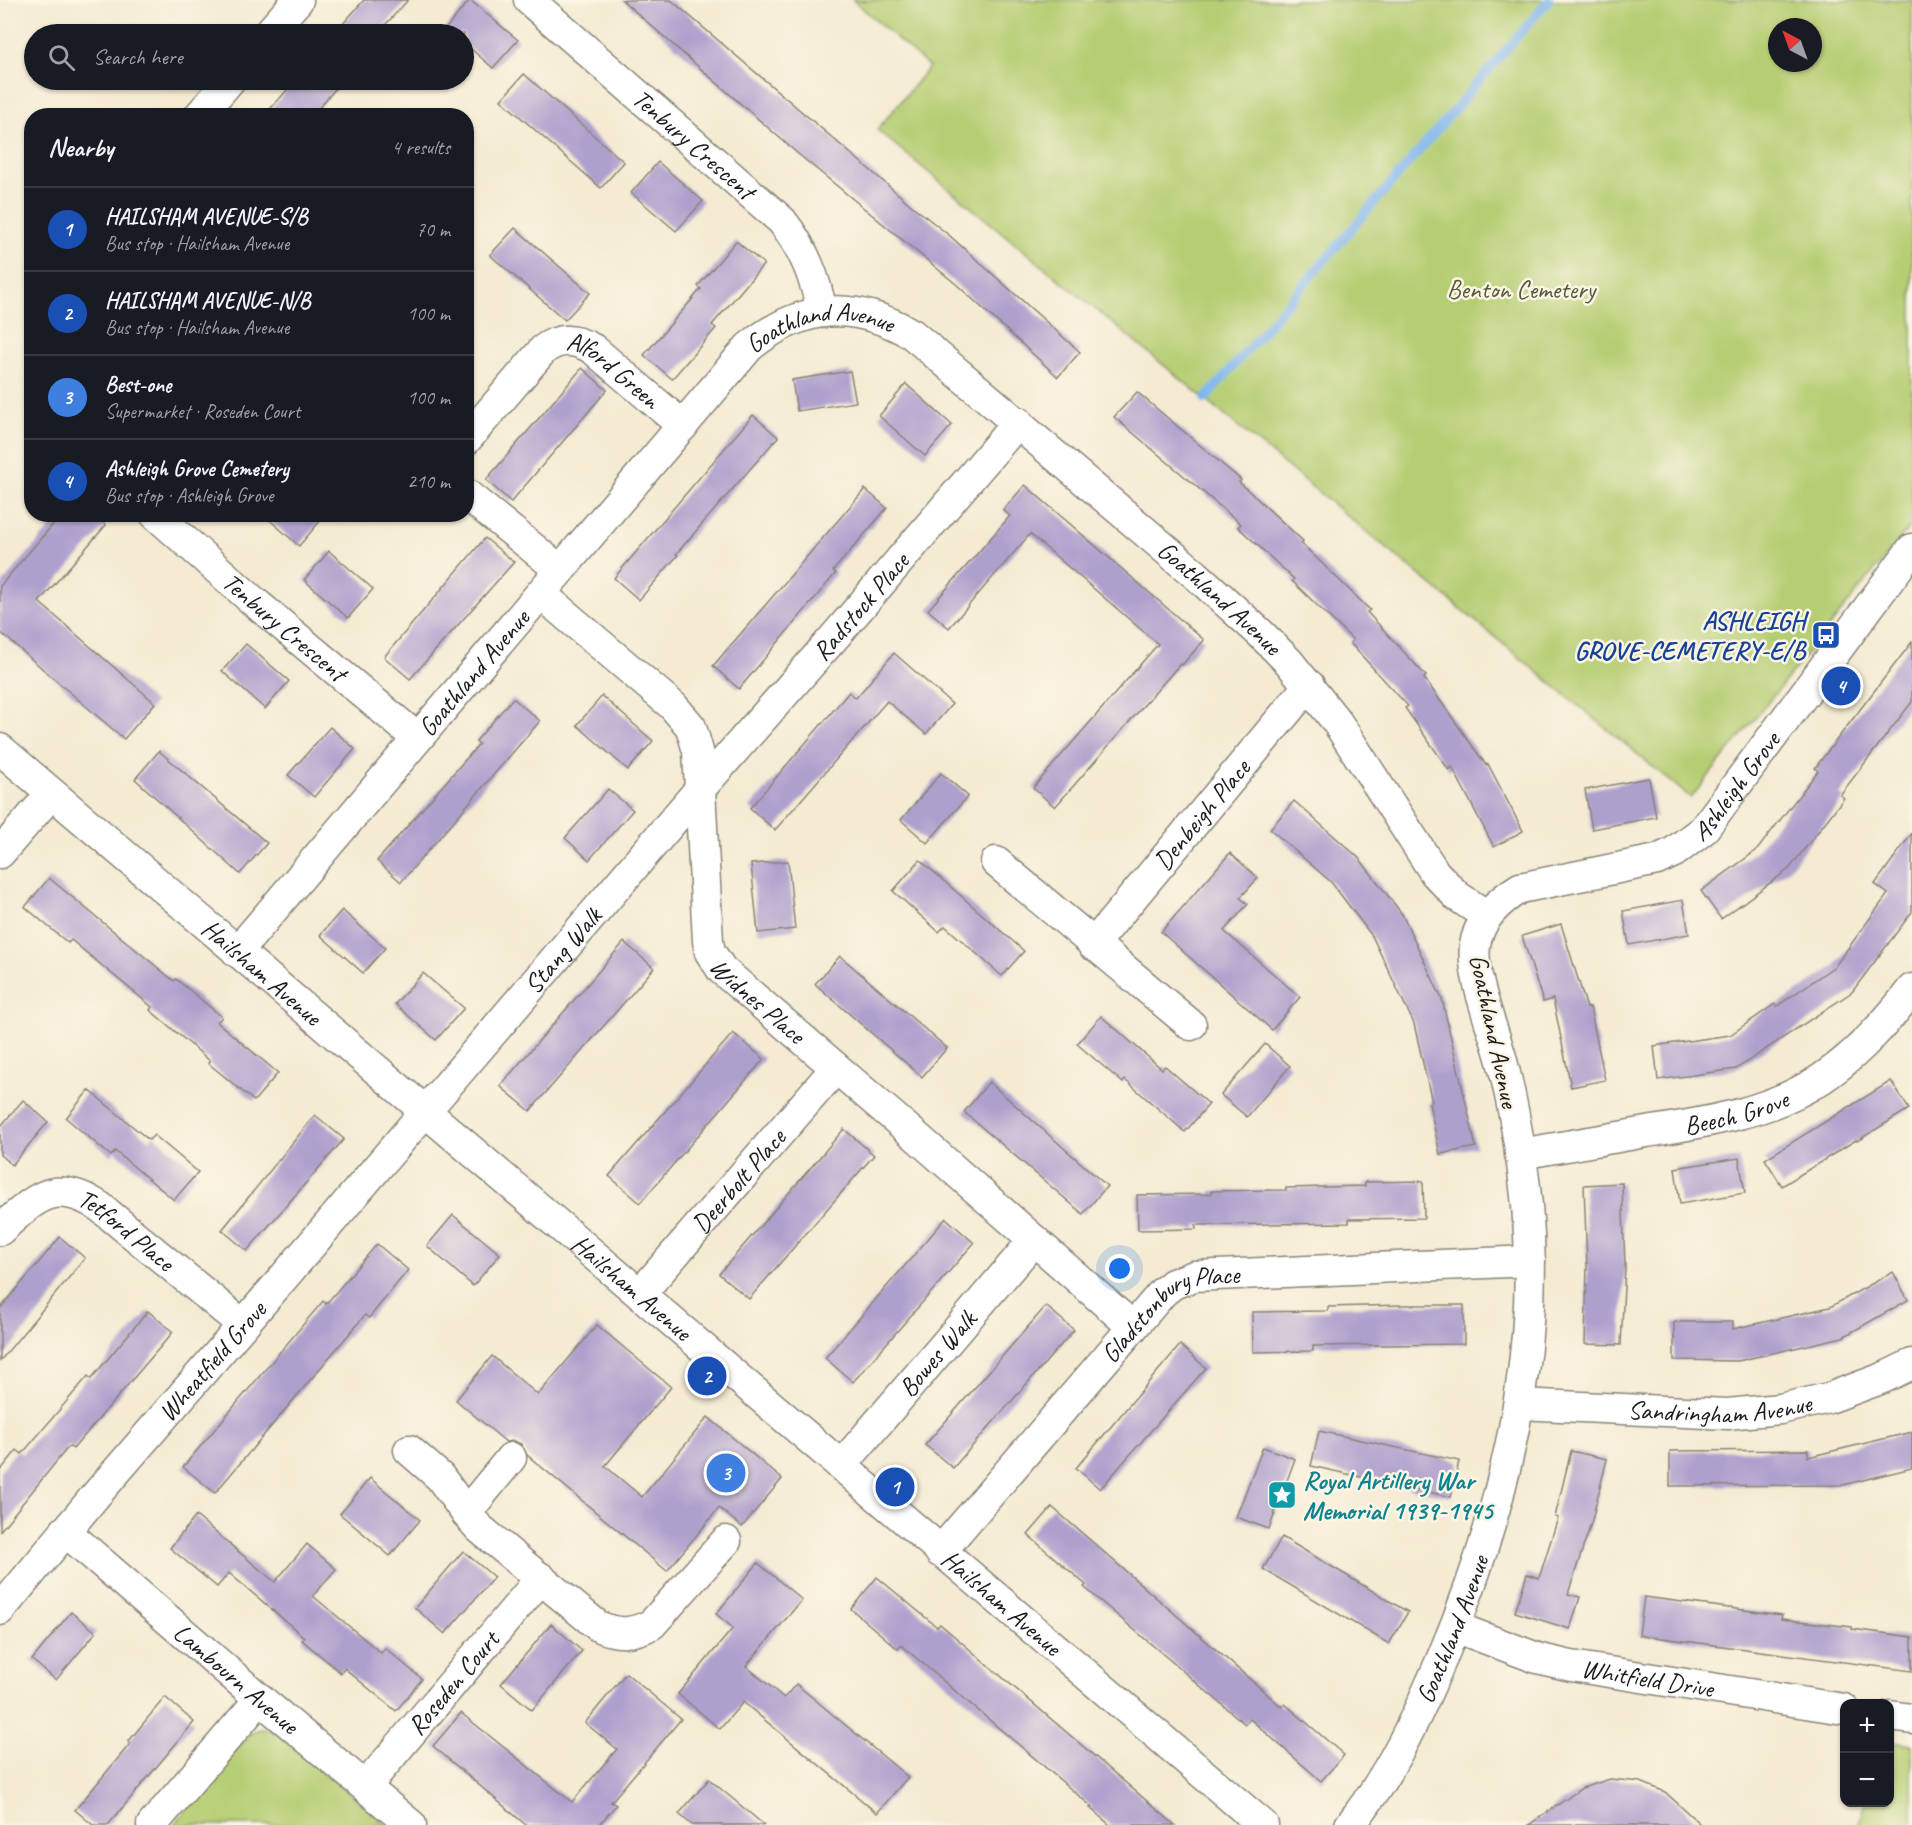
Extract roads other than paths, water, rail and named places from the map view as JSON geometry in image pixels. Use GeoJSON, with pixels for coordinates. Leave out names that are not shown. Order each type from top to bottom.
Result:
{"type":"FeatureCollection","features":[{"type":"Feature","properties":{"kind":"street"},"geometry":{"type":"LineString","coordinates":[[277,24],[298,0]]}},
{"type":"Feature","properties":{"kind":"street","name":"Tenbury Crescent"},"geometry":{"type":"LineString","coordinates":[[529,0],[782,221],[793,235],[810,266],[822,312]]}},
{"type":"Feature","properties":{"kind":"street"},"geometry":{"type":"LineString","coordinates":[[206,108],[221,90]]}},
{"type":"Feature","properties":{"kind":"street","name":"Goathland Avenue"},"geometry":{"type":"LineString","coordinates":[[237,952],[734,364],[766,333],[783,323],[822,312],[859,313],[878,317],[895,325],[931,349],[1231,606],[1275,647],[1310,685],[1338,722],[1435,873],[1457,896],[1487,916],[1476,940],[1474,954],[1476,972],[1503,1062],[1521,1154],[1527,1206],[1530,1261],[1528,1314],[1519,1404],[1500,1490],[1479,1561],[1455,1627],[1400,1751],[1382,1781],[1350,1825]]}},
{"type":"Feature","properties":{"kind":"street","name":"Alford Green"},"geometry":{"type":"LineString","coordinates":[[474,431],[543,350],[558,341],[576,341],[593,349],[683,426]]}},
{"type":"Feature","properties":{"kind":"street","name":"Radstock Place"},"geometry":{"type":"LineString","coordinates":[[700,789],[837,634],[1018,422]]}},
{"type":"Feature","properties":{"kind":"street"},"geometry":{"type":"LineString","coordinates":[[474,500],[560,570]]}},
{"type":"Feature","properties":{"kind":"street","name":"Tenbury Crescent"},"geometry":{"type":"LineString","coordinates":[[165,522],[252,600],[417,738]]}},
{"type":"Feature","properties":{"kind":"street","name":"Ashleigh Grove"},"geometry":{"type":"LineString","coordinates":[[1487,916],[1506,897],[1520,888],[1657,860],[1674,852],[1703,830],[1912,549]]}},
{"type":"Feature","properties":{"kind":"street","name":"Widnes Place"},"geometry":{"type":"LineString","coordinates":[[541,594],[683,716],[695,737],[698,751],[707,930],[710,951],[722,970],[1134,1327]]}},
{"type":"Feature","properties":{"kind":"street","name":"Denbeigh Place"},"geometry":{"type":"LineString","coordinates":[[1093,945],[1310,685]]}},
{"type":"Feature","properties":{"kind":"street","name":"Hailsham Avenue"},"geometry":{"type":"LineString","coordinates":[[0,749],[1263,1825]]}},
{"type":"Feature","properties":{"kind":"street","name":"Stang Walk"},"geometry":{"type":"LineString","coordinates":[[426,1111],[700,789]]}},
{"type":"Feature","properties":{"kind":"street"},"geometry":{"type":"LineString","coordinates":[[0,853],[51,794]]}},
{"type":"Feature","properties":{"kind":"street"},"geometry":{"type":"LineString","coordinates":[[996,862],[1191,1025]]}},
{"type":"Feature","properties":{"kind":"street","name":"Beech Grove"},"geometry":{"type":"LineString","coordinates":[[1521,1154],[1698,1123],[1750,1112],[1778,1101],[1820,1080],[1850,1058],[1876,1033],[1912,989]]}},
{"type":"Feature","properties":{"kind":"street","name":"Deerbolt Place"},"geometry":{"type":"LineString","coordinates":[[640,1294],[836,1068]]}},
{"type":"Feature","properties":{"kind":"street","name":"Wheatfield Grove"},"geometry":{"type":"LineString","coordinates":[[0,1610],[65,1531],[426,1111]]}},
{"type":"Feature","properties":{"kind":"street","name":"Tetford Place"},"geometry":{"type":"LineString","coordinates":[[0,1230],[44,1195],[54,1192],[76,1194],[100,1207],[243,1325]]}},
{"type":"Feature","properties":{"kind":"street","name":"Bowes Walk"},"geometry":{"type":"LineString","coordinates":[[841,1466],[1034,1240]]}},
{"type":"Feature","properties":{"kind":"street","name":"Gladstonbury Place"},"geometry":{"type":"LineString","coordinates":[[940,1551],[1163,1292],[1173,1284],[1194,1276],[1530,1261]]}},
{"type":"Feature","properties":{"kind":"street","name":"Sandringham Avenue"},"geometry":{"type":"LineString","coordinates":[[1519,1404],[1717,1414],[1780,1409],[1829,1398],[1883,1378],[1912,1364]]}},
{"type":"Feature","properties":{"kind":"street"},"geometry":{"type":"LineString","coordinates":[[409,1450],[440,1477],[466,1514],[479,1528],[598,1626],[611,1632],[639,1631],[658,1618],[726,1540]]}},
{"type":"Feature","properties":{"kind":"street"},"geometry":{"type":"LineString","coordinates":[[466,1514],[511,1458]]}},
{"type":"Feature","properties":{"kind":"street","name":"Lambourn Avenue"},"geometry":{"type":"LineString","coordinates":[[65,1531],[411,1825]]}},
{"type":"Feature","properties":{"kind":"street","name":"Roseden Court"},"geometry":{"type":"LineString","coordinates":[[366,1786],[541,1578]]}},
{"type":"Feature","properties":{"kind":"street","name":"Whitfield Drive"},"geometry":{"type":"LineString","coordinates":[[1455,1627],[1537,1658],[1571,1666],[1840,1708]]}},
{"type":"Feature","properties":{"kind":"street"},"geometry":{"type":"LineString","coordinates":[[152,1825],[260,1699]]}},
{"type":"Feature","properties":{"kind":"street"},"geometry":{"type":"LineString","coordinates":[[1894,1717],[1912,1719]]}},
{"type":"Feature","properties":{"kind":"waterway"},"geometry":{"type":"LineString","coordinates":[[1205,399],[1549,0]]}},
{"type":"Feature","properties":{"kind":"place","name":"ASHLEIGH GROVE-CEMETERY-E/B"},"geometry":{"type":"Point","coordinates":[1826,635]}},
{"type":"Feature","properties":{"kind":"place","name":"Ashleigh Grove Cemetery"},"geometry":{"type":"Point","coordinates":[1841,686]}},
{"type":"Feature","properties":{"kind":"place","name":"HAILSHAM AVENUE-N/B"},"geometry":{"type":"Point","coordinates":[707,1376]}},
{"type":"Feature","properties":{"kind":"place","name":"Best-one"},"geometry":{"type":"Point","coordinates":[726,1473]}},
{"type":"Feature","properties":{"kind":"place","name":"HAILSHAM AVENUE-S/B"},"geometry":{"type":"Point","coordinates":[895,1487]}},
{"type":"Feature","properties":{"kind":"place","name":"Royal Artillery War Memorial 1939-1945"},"geometry":{"type":"Point","coordinates":[1282,1495]}},
{"type":"Feature","properties":{"kind":"park label","name":"Benton Cemetery"},"geometry":{"type":"Point","coordinates":[1521,289]}}]}
